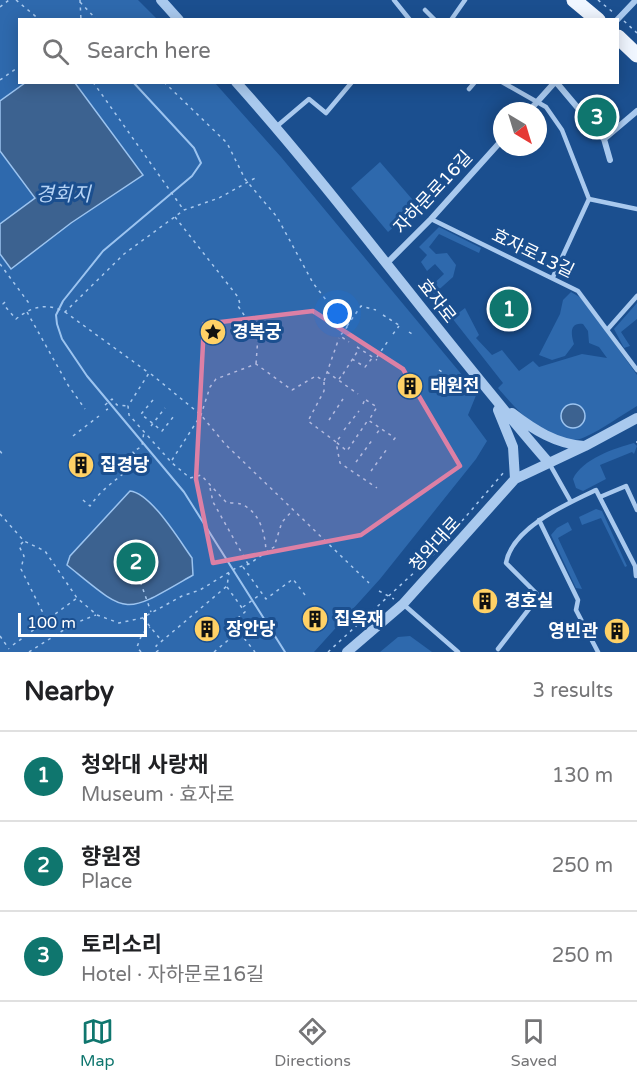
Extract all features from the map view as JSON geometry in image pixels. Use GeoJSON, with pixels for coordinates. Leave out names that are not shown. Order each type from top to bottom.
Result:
{"type":"FeatureCollection","features":[{"type":"Feature","properties":{"kind":"main road"},"geometry":{"type":"LineString","coordinates":[[574,0],[596,18]]}},
{"type":"Feature","properties":{"kind":"main road"},"geometry":{"type":"LineString","coordinates":[[619,38],[637,54]]}},
{"type":"Feature","properties":{"kind":"street"},"geometry":{"type":"LineString","coordinates":[[161,0],[177,18]]}},
{"type":"Feature","properties":{"kind":"street"},"geometry":{"type":"LineString","coordinates":[[619,18],[636,0]]}},
{"type":"Feature","properties":{"kind":"street","name":"효자로"},"geometry":{"type":"LineString","coordinates":[[238,84],[276,127],[491,396],[549,463]]}},
{"type":"Feature","properties":{"kind":"street"},"geometry":{"type":"LineString","coordinates":[[539,101],[554,84]]}},
{"type":"Feature","properties":{"kind":"street"},"geometry":{"type":"LineString","coordinates":[[558,84],[604,139],[610,160]]}},
{"type":"Feature","properties":{"kind":"street"},"geometry":{"type":"LineString","coordinates":[[604,139],[637,111]]}},
{"type":"Feature","properties":{"kind":"street","name":"자하문로16길"},"geometry":{"type":"LineString","coordinates":[[386,264],[431,219],[493,150]]}},
{"type":"Feature","properties":{"kind":"street"},"geometry":{"type":"LineString","coordinates":[[491,396],[541,433],[566,445],[585,446]]}},
{"type":"Feature","properties":{"kind":"street"},"geometry":{"type":"LineString","coordinates":[[491,396],[513,447],[516,479]]}},
{"type":"Feature","properties":{"kind":"street"},"geometry":{"type":"LineString","coordinates":[[549,463],[637,418]]}},
{"type":"Feature","properties":{"kind":"street","name":"청와대로"},"geometry":{"type":"LineString","coordinates":[[347,652],[403,604],[516,479],[549,463]]}},
{"type":"Feature","properties":{"kind":"lane"},"geometry":{"type":"LineString","coordinates":[[452,18],[465,0]]}},
{"type":"Feature","properties":{"kind":"lane"},"geometry":{"type":"LineString","coordinates":[[398,2],[409,18]]}},
{"type":"Feature","properties":{"kind":"lane"},"geometry":{"type":"LineString","coordinates":[[425,10],[433,18]]}},
{"type":"Feature","properties":{"kind":"lane"},"geometry":{"type":"LineString","coordinates":[[276,127],[309,99],[326,113],[350,84]]}},
{"type":"Feature","properties":{"kind":"lane"},"geometry":{"type":"LineString","coordinates":[[470,89],[474,84]]}},
{"type":"Feature","properties":{"kind":"lane"},"geometry":{"type":"LineString","coordinates":[[506,84],[539,101],[562,130],[589,199],[553,278]]}},
{"type":"Feature","properties":{"kind":"lane"},"geometry":{"type":"LineString","coordinates":[[589,199],[637,209]]}},
{"type":"Feature","properties":{"kind":"lane","name":"효자로13길"},"geometry":{"type":"LineString","coordinates":[[431,219],[578,291],[637,370]]}},
{"type":"Feature","properties":{"kind":"lane"},"geometry":{"type":"LineString","coordinates":[[607,330],[637,296]]}},
{"type":"Feature","properties":{"kind":"lane"},"geometry":{"type":"LineString","coordinates":[[549,463],[571,502]]}},
{"type":"Feature","properties":{"kind":"lane"},"geometry":{"type":"LineString","coordinates":[[600,497],[626,486],[637,510]]}},
{"type":"Feature","properties":{"kind":"lane"},"geometry":{"type":"LineString","coordinates":[[498,649],[539,596],[506,563],[511,550],[539,520],[571,502],[596,490],[635,566],[636,576]]}},
{"type":"Feature","properties":{"kind":"lane"},"geometry":{"type":"LineString","coordinates":[[539,520],[578,600],[576,610],[598,652]]}},
{"type":"Feature","properties":{"kind":"lane"},"geometry":{"type":"LineString","coordinates":[[578,600],[585,603]]}},
{"type":"Feature","properties":{"kind":"lane"},"geometry":{"type":"LineString","coordinates":[[403,604],[458,652]]}},
{"type":"Feature","properties":{"kind":"path"},"geometry":{"type":"LineString","coordinates":[[0,7],[9,0]]}},
{"type":"Feature","properties":{"kind":"path"},"geometry":{"type":"LineString","coordinates":[[16,0],[38,18]]}},
{"type":"Feature","properties":{"kind":"path"},"geometry":{"type":"LineString","coordinates":[[80,1],[81,18]]}},
{"type":"Feature","properties":{"kind":"path"},"geometry":{"type":"LineString","coordinates":[[80,1],[95,18]]}},
{"type":"Feature","properties":{"kind":"path"},"geometry":{"type":"LineString","coordinates":[[0,80],[18,67]]}},
{"type":"Feature","properties":{"kind":"path"},"geometry":{"type":"LineString","coordinates":[[94,84],[184,210]]}},
{"type":"Feature","properties":{"kind":"path"},"geometry":{"type":"LineString","coordinates":[[166,84],[227,143],[247,182],[277,217],[313,283],[347,327]]}},
{"type":"Feature","properties":{"kind":"path"},"geometry":{"type":"LineString","coordinates":[[65,312],[124,254],[184,210],[219,198],[257,177]]}},
{"type":"Feature","properties":{"kind":"path"},"geometry":{"type":"LineString","coordinates":[[175,217],[238,297],[240,304],[238,306],[258,336],[256,364]]}},
{"type":"Feature","properties":{"kind":"path"},"geometry":{"type":"LineString","coordinates":[[0,264],[31,307]]}},
{"type":"Feature","properties":{"kind":"path"},"geometry":{"type":"LineString","coordinates":[[5,302],[3,304],[16,319],[31,307],[60,309],[149,373],[201,415],[225,444],[369,583]]}},
{"type":"Feature","properties":{"kind":"path"},"geometry":{"type":"LineString","coordinates":[[363,404],[365,400],[377,407],[347,451],[308,421],[324,391],[324,381],[340,336],[361,306],[376,310]]}},
{"type":"Feature","properties":{"kind":"path"},"geometry":{"type":"LineString","coordinates":[[27,310],[68,385],[85,409]]}},
{"type":"Feature","properties":{"kind":"path"},"geometry":{"type":"LineString","coordinates":[[383,315],[402,327]]}},
{"type":"Feature","properties":{"kind":"path"},"geometry":{"type":"LineString","coordinates":[[393,334],[399,326]]}},
{"type":"Feature","properties":{"kind":"path"},"geometry":{"type":"LineString","coordinates":[[409,332],[415,336]]}},
{"type":"Feature","properties":{"kind":"path"},"geometry":{"type":"LineString","coordinates":[[340,336],[348,342]]}},
{"type":"Feature","properties":{"kind":"path"},"geometry":{"type":"LineString","coordinates":[[338,380],[358,348],[377,359],[388,341]]}},
{"type":"Feature","properties":{"kind":"path"},"geometry":{"type":"LineString","coordinates":[[352,359],[365,368],[372,357]]}},
{"type":"Feature","properties":{"kind":"path"},"geometry":{"type":"LineString","coordinates":[[256,364],[292,390],[316,376],[324,381]]}},
{"type":"Feature","properties":{"kind":"path"},"geometry":{"type":"LineString","coordinates":[[171,460],[201,415],[210,387],[216,379],[256,364]]}},
{"type":"Feature","properties":{"kind":"path"},"geometry":{"type":"LineString","coordinates":[[327,372],[358,394]]}},
{"type":"Feature","properties":{"kind":"path"},"geometry":{"type":"LineString","coordinates":[[149,373],[129,406],[129,415],[190,478],[201,475],[226,502],[240,503],[258,518],[264,530],[266,552]]}},
{"type":"Feature","properties":{"kind":"path"},"geometry":{"type":"LineString","coordinates":[[329,420],[343,399]]}},
{"type":"Feature","properties":{"kind":"path"},"geometry":{"type":"LineString","coordinates":[[106,404],[111,400],[117,405],[129,406]]}},
{"type":"Feature","properties":{"kind":"path"},"geometry":{"type":"LineString","coordinates":[[153,400],[141,414],[152,425],[162,431],[174,416]]}},
{"type":"Feature","properties":{"kind":"path"},"geometry":{"type":"LineString","coordinates":[[152,425],[165,408]]}},
{"type":"Feature","properties":{"kind":"path"},"geometry":{"type":"LineString","coordinates":[[344,430],[358,411]]}},
{"type":"Feature","properties":{"kind":"path"},"geometry":{"type":"LineString","coordinates":[[73,436],[99,416]]}},
{"type":"Feature","properties":{"kind":"path"},"geometry":{"type":"LineString","coordinates":[[368,420],[395,438],[391,443]]}},
{"type":"Feature","properties":{"kind":"path"},"geometry":{"type":"LineString","coordinates":[[321,431],[324,427]]}},
{"type":"Feature","properties":{"kind":"path"},"geometry":{"type":"LineString","coordinates":[[376,433],[380,428]]}},
{"type":"Feature","properties":{"kind":"path"},"geometry":{"type":"LineString","coordinates":[[82,500],[90,506],[98,494],[138,460],[133,452],[142,446],[145,432],[149,429]]}},
{"type":"Feature","properties":{"kind":"path"},"geometry":{"type":"LineString","coordinates":[[340,437],[336,442],[340,463],[366,478],[377,488]]}},
{"type":"Feature","properties":{"kind":"path"},"geometry":{"type":"LineString","coordinates":[[357,462],[373,439]]}},
{"type":"Feature","properties":{"kind":"path"},"geometry":{"type":"LineString","coordinates":[[371,471],[387,449]]}},
{"type":"Feature","properties":{"kind":"path"},"geometry":{"type":"LineString","coordinates":[[0,451],[3,455]]}},
{"type":"Feature","properties":{"kind":"path"},"geometry":{"type":"LineString","coordinates":[[328,652],[431,557],[505,471]]}},
{"type":"Feature","properties":{"kind":"path"},"geometry":{"type":"LineString","coordinates":[[209,486],[213,502],[249,564]]}},
{"type":"Feature","properties":{"kind":"path"},"geometry":{"type":"LineString","coordinates":[[0,514],[24,542],[45,551],[77,598],[97,615],[119,623],[142,618],[182,596],[200,590],[236,568],[249,564],[274,547],[282,522],[293,510]]}},
{"type":"Feature","properties":{"kind":"path"},"geometry":{"type":"LineString","coordinates":[[24,542],[19,546],[24,556],[21,569],[46,619]]}},
{"type":"Feature","properties":{"kind":"path"},"geometry":{"type":"LineString","coordinates":[[132,549],[140,550],[146,557],[147,566],[138,574],[126,572],[121,565],[124,553],[132,549]]}},
{"type":"Feature","properties":{"kind":"path"},"geometry":{"type":"LineString","coordinates":[[243,566],[266,599],[293,579],[305,595]]}},
{"type":"Feature","properties":{"kind":"path"},"geometry":{"type":"LineString","coordinates":[[156,652],[159,650],[156,646],[161,641],[226,586],[229,572]]}},
{"type":"Feature","properties":{"kind":"path"},"geometry":{"type":"LineString","coordinates":[[138,574],[151,613]]}},
{"type":"Feature","properties":{"kind":"path"},"geometry":{"type":"LineString","coordinates":[[226,586],[245,612],[232,623],[255,652]]}},
{"type":"Feature","properties":{"kind":"path"},"geometry":{"type":"LineString","coordinates":[[379,591],[403,604]]}},
{"type":"Feature","properties":{"kind":"path"},"geometry":{"type":"LineString","coordinates":[[242,607],[262,593]]}},
{"type":"Feature","properties":{"kind":"path"},"geometry":{"type":"LineString","coordinates":[[13,645],[77,598]]}},
{"type":"Feature","properties":{"kind":"path"},"geometry":{"type":"LineString","coordinates":[[29,652],[73,624],[97,615]]}},
{"type":"Feature","properties":{"kind":"path"},"geometry":{"type":"LineString","coordinates":[[142,618],[161,641]]}},
{"type":"Feature","properties":{"kind":"path"},"geometry":{"type":"LineString","coordinates":[[141,652],[137,647],[142,634],[150,627]]}},
{"type":"Feature","properties":{"kind":"path"},"geometry":{"type":"LineString","coordinates":[[214,652],[238,631]]}},
{"type":"Feature","properties":{"kind":"path"},"geometry":{"type":"LineString","coordinates":[[0,636],[9,649]]}},
{"type":"Feature","properties":{"kind":"highlighted area"},"geometry":{"type":"Polygon","coordinates":[[[313,311],[403,369],[460,466],[361,535],[213,563],[196,479],[204,324],[313,311]]]}},
{"type":"Feature","properties":{"kind":"shaded area","name":"경복궁"},"geometry":{"type":"Polygon","coordinates":[[[0,0],[138,0],[156,18],[18,18],[18,84],[216,84],[281,157],[477,393],[468,415],[487,441],[476,459],[380,579],[314,652],[0,652],[0,0]]]}},
{"type":"Feature","properties":{"kind":"shaded area"},"geometry":{"type":"Polygon","coordinates":[[[380,162],[418,206],[388,232],[351,188],[380,162]]]}},
{"type":"Feature","properties":{"kind":"shaded area"},"geometry":{"type":"Polygon","coordinates":[[[439,227],[481,248],[479,253],[439,234],[429,247],[436,254],[447,253],[456,265],[453,277],[434,294],[429,288],[444,274],[435,264],[427,271],[421,262],[427,255],[419,247],[439,227]]]}},
{"type":"Feature","properties":{"kind":"shaded area"},"geometry":{"type":"Polygon","coordinates":[[[571,292],[583,299],[637,375],[637,406],[592,434],[573,440],[560,439],[548,434],[515,407],[498,388],[503,383],[452,318],[465,308],[479,335],[476,338],[492,355],[502,350],[519,371],[533,361],[539,367],[582,354],[607,358],[599,347],[589,343],[588,331],[583,324],[573,327],[574,344],[565,356],[552,360],[539,355],[560,314],[563,300],[571,292]]]}},
{"type":"Feature","properties":{"kind":"shaded area"},"geometry":{"type":"Polygon","coordinates":[[[637,303],[637,319],[621,332],[630,346],[624,348],[614,329],[637,303]]]}},
{"type":"Feature","properties":{"kind":"shaded area"},"geometry":{"type":"Polygon","coordinates":[[[634,443],[637,446],[634,454],[632,452],[600,465],[606,479],[583,491],[576,488],[573,479],[577,472],[591,460],[634,443]]]}},
{"type":"Feature","properties":{"kind":"shaded area"},"geometry":{"type":"Polygon","coordinates":[[[596,509],[602,511],[627,566],[625,567],[601,518],[582,525],[579,517],[596,509]]]}},
{"type":"Feature","properties":{"kind":"shaded area"},"geometry":{"type":"Polygon","coordinates":[[[568,522],[572,530],[558,538],[582,589],[576,588],[551,535],[557,528],[568,522]]]}},
{"type":"Feature","properties":{"kind":"shaded area"},"geometry":{"type":"Polygon","coordinates":[[[410,636],[432,652],[380,652],[398,637],[410,636]]]}},
{"type":"Feature","properties":{"kind":"water","name":"경회지"},"geometry":{"type":"Polygon","coordinates":[[[24,84],[76,84],[143,175],[71,223],[11,269],[0,254],[0,224],[35,198],[0,151],[0,101],[24,84]]]}},
{"type":"Feature","properties":{"kind":"water"},"geometry":{"type":"Polygon","coordinates":[[[573,404],[581,408],[585,416],[581,424],[573,428],[565,424],[561,416],[565,408],[573,404]]]}},
{"type":"Feature","properties":{"kind":"water"},"geometry":{"type":"Polygon","coordinates":[[[130,491],[147,500],[172,529],[192,558],[193,575],[152,598],[139,603],[127,604],[103,594],[67,565],[70,556],[130,491]]]}},
{"type":"Feature","properties":{"kind":"waterway"},"geometry":{"type":"LineString","coordinates":[[135,84],[194,148],[201,163],[192,176],[103,251],[63,301],[56,315],[57,324],[62,339],[87,376],[184,492],[285,652]]}},
{"type":"Feature","properties":{"kind":"place","name":"토리소리"},"geometry":{"type":"Point","coordinates":[597,117]}},
{"type":"Feature","properties":{"kind":"place","name":"청와대 사랑채"},"geometry":{"type":"Point","coordinates":[509,309]}},
{"type":"Feature","properties":{"kind":"place","name":"경복궁"},"geometry":{"type":"Point","coordinates":[213,332]}},
{"type":"Feature","properties":{"kind":"place","name":"태원전"},"geometry":{"type":"Point","coordinates":[410,386]}},
{"type":"Feature","properties":{"kind":"place","name":"집경당"},"geometry":{"type":"Point","coordinates":[81,465]}},
{"type":"Feature","properties":{"kind":"place","name":"향원정"},"geometry":{"type":"Point","coordinates":[136,562]}},
{"type":"Feature","properties":{"kind":"place","name":"경호실"},"geometry":{"type":"Point","coordinates":[485,601]}},
{"type":"Feature","properties":{"kind":"place","name":"집옥재"},"geometry":{"type":"Point","coordinates":[315,619]}},
{"type":"Feature","properties":{"kind":"place","name":"장안당"},"geometry":{"type":"Point","coordinates":[207,629]}},
{"type":"Feature","properties":{"kind":"place","name":"영빈관"},"geometry":{"type":"Point","coordinates":[617,631]}}]}
